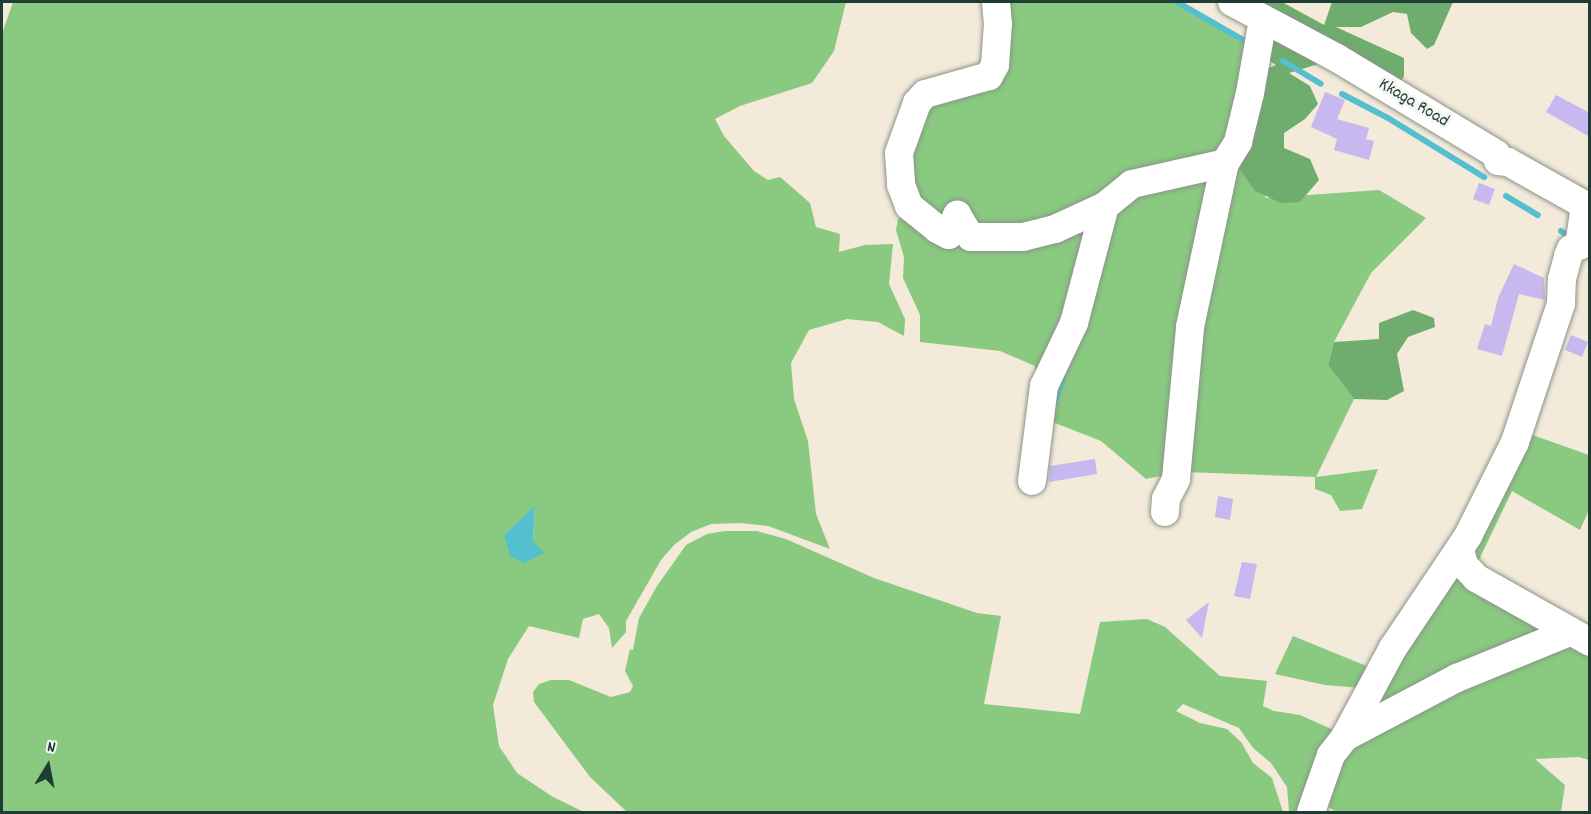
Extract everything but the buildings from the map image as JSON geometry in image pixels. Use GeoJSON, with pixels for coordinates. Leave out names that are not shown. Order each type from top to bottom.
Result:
{"type":"FeatureCollection","features":[{"type":"Feature","properties":{"kind":"street"},"geometry":{"type":"LineString","coordinates":[[996,2],[998,24],[995,65],[989,76],[925,94],[917,103],[899,153],[901,185],[909,206],[949,235],[957,215],[971,237],[1023,237],[1055,229],[1105,206],[1132,184],[1225,163]]}},
{"type":"Feature","properties":{"kind":"street","name":"Kkaga Road"},"geometry":{"type":"LineString","coordinates":[[1232,2],[1386,87],[1496,154],[1498,161],[1508,162],[1587,207]]}},
{"type":"Feature","properties":{"kind":"street"},"geometry":{"type":"LineString","coordinates":[[1165,512],[1166,499],[1176,479],[1191,327],[1225,163],[1238,142],[1263,19]]}},
{"type":"Feature","properties":{"kind":"street"},"geometry":{"type":"LineString","coordinates":[[1032,481],[1044,386],[1074,324],[1105,206]]}},
{"type":"Feature","properties":{"kind":"street"},"geometry":{"type":"LineString","coordinates":[[1311,813],[1331,755],[1345,737],[1393,648],[1460,549],[1497,482],[1515,442],[1561,304],[1562,279],[1568,256],[1571,249],[1579,246],[1587,207]]}},
{"type":"Feature","properties":{"kind":"street"},"geometry":{"type":"LineString","coordinates":[[1460,549],[1464,565],[1476,578],[1580,637]]}},
{"type":"Feature","properties":{"kind":"street"},"geometry":{"type":"LineString","coordinates":[[1345,737],[1448,683],[1580,637]]}},
{"type":"Feature","properties":{"kind":"green space"},"geometry":{"type":"Polygon","coordinates":[[[13,2],[846,2],[834,51],[812,83],[740,106],[715,119],[724,136],[754,171],[768,180],[780,177],[810,203],[816,227],[840,234],[839,252],[865,245],[893,244],[889,284],[905,319],[904,336],[878,322],[847,319],[809,330],[791,363],[794,399],[808,441],[816,514],[830,549],[768,526],[740,523],[711,524],[691,532],[674,545],[661,560],[626,621],[626,632],[612,648],[609,628],[599,614],[583,619],[579,638],[529,626],[508,659],[493,705],[499,746],[517,773],[553,797],[584,812],[2,812],[2,34],[13,2]],[[535,507],[504,535],[533,541],[535,507]]]}},
{"type":"Feature","properties":{"kind":"green space"},"geometry":{"type":"Polygon","coordinates":[[[999,2],[1180,2],[1259,46],[1221,156],[1028,231],[929,216],[904,160],[917,112],[991,79],[999,2]]]}},
{"type":"Feature","properties":{"kind":"green space"},"geometry":{"type":"Polygon","coordinates":[[[1264,2],[1282,2],[1324,25],[1332,2],[1453,2],[1434,45],[1427,49],[1411,33],[1407,14],[1393,12],[1361,27],[1336,27],[1404,58],[1404,76],[1395,91],[1325,62],[1289,73],[1310,86],[1318,104],[1305,119],[1284,133],[1284,148],[1310,159],[1319,180],[1300,202],[1281,203],[1255,191],[1240,170],[1240,151],[1264,70],[1276,65],[1260,54],[1258,16],[1264,2]]]}},
{"type":"Feature","properties":{"kind":"green space"},"geometry":{"type":"Polygon","coordinates":[[[1238,152],[1266,198],[1379,190],[1426,218],[1371,273],[1334,342],[1328,365],[1354,399],[1316,477],[1378,469],[1362,509],[1340,511],[1331,495],[1315,489],[1315,477],[1185,472],[1193,378],[1238,152]]]}},
{"type":"Feature","properties":{"kind":"green space"},"geometry":{"type":"Polygon","coordinates":[[[1214,170],[1171,474],[1146,479],[1101,441],[1050,421],[1052,402],[1112,206],[1214,170]]]}},
{"type":"Feature","properties":{"kind":"green space"},"geometry":{"type":"Polygon","coordinates":[[[905,215],[952,241],[1095,219],[1038,401],[1035,366],[1000,351],[920,342],[920,315],[903,278],[904,257],[896,230],[898,219],[905,215]]]}},
{"type":"Feature","properties":{"kind":"green space"},"geometry":{"type":"Polygon","coordinates":[[[1413,310],[1434,318],[1435,327],[1408,337],[1397,354],[1404,391],[1387,400],[1354,399],[1328,365],[1334,342],[1379,339],[1379,323],[1413,310]]]}},
{"type":"Feature","properties":{"kind":"green space"},"geometry":{"type":"Polygon","coordinates":[[[1524,432],[1589,455],[1589,510],[1580,530],[1512,491],[1475,568],[1467,545],[1524,432]]]}},
{"type":"Feature","properties":{"kind":"green space"},"geometry":{"type":"Polygon","coordinates":[[[725,531],[757,531],[786,539],[874,578],[977,613],[1001,616],[984,704],[1080,714],[1100,622],[1147,619],[1165,627],[1220,676],[1267,681],[1263,706],[1274,711],[1300,715],[1338,732],[1307,812],[1289,812],[1287,787],[1271,763],[1253,748],[1239,728],[1183,704],[1176,711],[1200,723],[1227,729],[1241,742],[1253,763],[1272,778],[1283,812],[627,812],[590,777],[534,702],[533,692],[539,684],[551,680],[569,680],[611,697],[630,692],[633,686],[625,671],[630,649],[633,650],[639,618],[657,586],[686,545],[707,534],[725,531]]]}},
{"type":"Feature","properties":{"kind":"green space"},"geometry":{"type":"Polygon","coordinates":[[[1458,559],[1547,631],[1352,731],[1458,559]]]}},
{"type":"Feature","properties":{"kind":"green space"},"geometry":{"type":"Polygon","coordinates":[[[1293,636],[1374,669],[1361,688],[1325,685],[1275,674],[1293,636]]]}},
{"type":"Feature","properties":{"kind":"green space"},"geometry":{"type":"Polygon","coordinates":[[[1562,639],[1589,647],[1589,760],[1579,757],[1535,759],[1565,785],[1561,812],[1336,812],[1323,803],[1337,752],[1562,639]]]}},
{"type":"Feature","properties":{"kind":"water"},"geometry":{"type":"Polygon","coordinates":[[[535,506],[533,541],[544,553],[524,563],[510,556],[504,535],[535,506]]]}},
{"type":"Feature","properties":{"kind":"waterway"},"geometry":{"type":"LineString","coordinates":[[1177,2],[1250,44]]}},
{"type":"Feature","properties":{"kind":"waterway"},"geometry":{"type":"LineString","coordinates":[[1283,61],[1321,84]]}},
{"type":"Feature","properties":{"kind":"waterway"},"geometry":{"type":"LineString","coordinates":[[1342,94],[1388,118],[1484,177]]}},
{"type":"Feature","properties":{"kind":"waterway"},"geometry":{"type":"LineString","coordinates":[[1506,196],[1538,215]]}},
{"type":"Feature","properties":{"kind":"waterway"},"geometry":{"type":"LineString","coordinates":[[1561,231],[1573,239]]}},
{"type":"Feature","properties":{"kind":"waterway"},"geometry":{"type":"LineString","coordinates":[[1055,402],[1063,377]]}}]}
